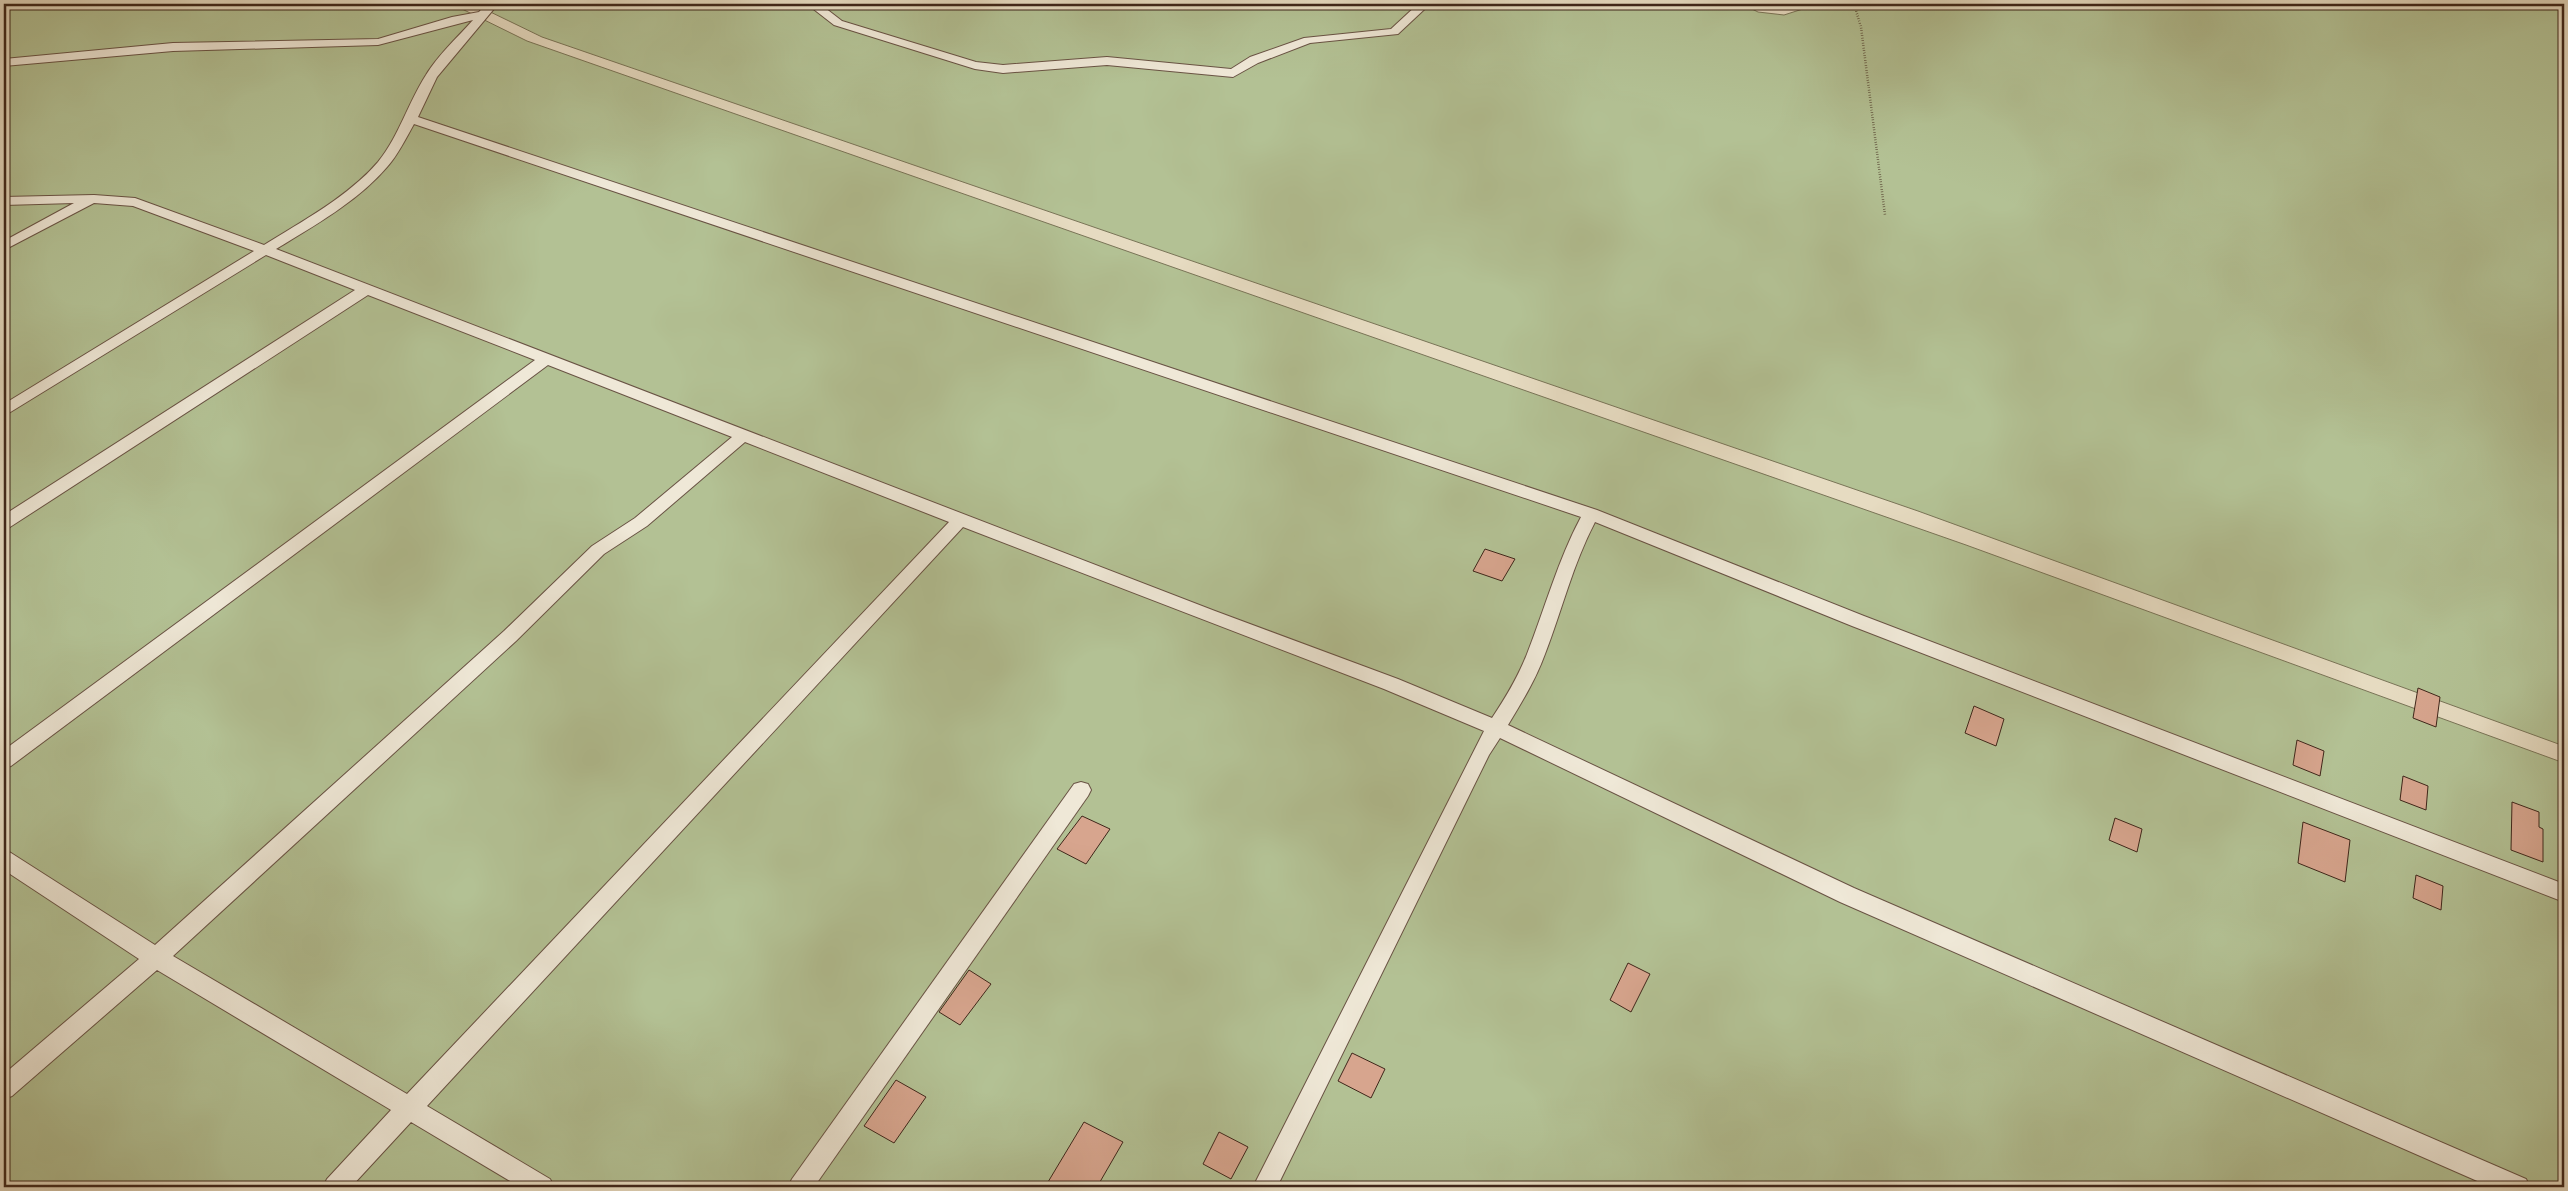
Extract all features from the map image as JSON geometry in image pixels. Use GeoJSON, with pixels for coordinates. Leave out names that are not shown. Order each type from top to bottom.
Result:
{"type":"FeatureCollection","features":[{"type":"Feature","properties":{"kind":"lane"},"geometry":{"type":"LineString","coordinates":[[4,411],[312,221],[360,186],[383,164],[411,119],[431,76],[492,4]]}},
{"type":"Feature","properties":{"kind":"lane"},"geometry":{"type":"LineString","coordinates":[[813,4],[838,23],[975,66],[1003,69],[1107,61],[1233,73],[1254,60],[1308,40],[1394,32],[1424,4]]}},
{"type":"Feature","properties":{"kind":"lane"},"geometry":{"type":"LineString","coordinates":[[4,62],[173,47],[378,42],[405,37],[459,17],[483,15]]}},
{"type":"Feature","properties":{"kind":"lane"},"geometry":{"type":"LineString","coordinates":[[411,119],[1591,514],[1867,624],[2564,893]]}},
{"type":"Feature","properties":{"kind":"lane"},"geometry":{"type":"LineString","coordinates":[[4,246],[94,199]]}},
{"type":"Feature","properties":{"kind":"lane"},"geometry":{"type":"LineString","coordinates":[[4,201],[94,199],[135,202],[367,289],[1209,616],[1391,684],[1494,728],[1847,894],[2518,1187]]}},
{"type":"Feature","properties":{"kind":"lane"},"geometry":{"type":"LineString","coordinates":[[4,523],[367,289]]}},
{"type":"Feature","properties":{"kind":"lane"},"geometry":{"type":"LineString","coordinates":[[4,760],[547,359]]}},
{"type":"Feature","properties":{"kind":"lane"},"geometry":{"type":"LineString","coordinates":[[4,1088],[156,958],[510,636],[598,550],[640,522],[744,435]]}},
{"type":"Feature","properties":{"kind":"lane"},"geometry":{"type":"LineString","coordinates":[[1265,1187],[1494,728],[1519,692],[1536,655],[1574,546],[1591,514]]}},
{"type":"Feature","properties":{"kind":"lane"},"geometry":{"type":"LineString","coordinates":[[336,1187],[961,519]]}},
{"type":"Feature","properties":{"kind":"lane"},"geometry":{"type":"LineString","coordinates":[[800,1187],[1081,790]]}},
{"type":"Feature","properties":{"kind":"lane"},"geometry":{"type":"LineString","coordinates":[[4,858],[156,958],[542,1187]]}},
{"type":"Feature","properties":{"kind":"path"},"geometry":{"type":"LineString","coordinates":[[1854,4],[1861,27],[1885,215]]}},
{"type":"Feature","properties":{"kind":"green space"},"geometry":{"type":"Polygon","coordinates":[[[4,4],[464,4],[460,8],[527,41],[1966,545],[2564,763],[2564,1187],[4,1187],[4,4]]]}},
{"type":"Feature","properties":{"kind":"green space"},"geometry":{"type":"Polygon","coordinates":[[[1742,4],[1758,12],[1784,15],[1809,7],[1830,4],[2564,4],[2564,746],[1918,511],[542,37],[476,5],[1742,4]]]}},
{"type":"Feature","properties":{"kind":"building"},"geometry":{"type":"Polygon","coordinates":[[[1485,549],[1515,559],[1502,581],[1473,571],[1485,549]]]}},
{"type":"Feature","properties":{"kind":"building"},"geometry":{"type":"Polygon","coordinates":[[[2418,688],[2440,697],[2436,727],[2413,718],[2418,688]]]}},
{"type":"Feature","properties":{"kind":"building"},"geometry":{"type":"Polygon","coordinates":[[[1974,706],[2004,719],[1996,746],[1965,733],[1974,706]]]}},
{"type":"Feature","properties":{"kind":"building"},"geometry":{"type":"Polygon","coordinates":[[[2297,740],[2324,751],[2320,776],[2293,765],[2297,740]]]}},
{"type":"Feature","properties":{"kind":"building"},"geometry":{"type":"Polygon","coordinates":[[[2403,776],[2428,786],[2426,810],[2400,800],[2403,776]]]}},
{"type":"Feature","properties":{"kind":"building"},"geometry":{"type":"Polygon","coordinates":[[[2512,802],[2539,812],[2539,827],[2543,829],[2543,862],[2511,850],[2512,802]]]}},
{"type":"Feature","properties":{"kind":"building"},"geometry":{"type":"Polygon","coordinates":[[[1082,816],[1110,829],[1086,864],[1057,849],[1082,816]]]}},
{"type":"Feature","properties":{"kind":"building"},"geometry":{"type":"Polygon","coordinates":[[[2115,818],[2142,829],[2137,852],[2109,840],[2115,818]]]}},
{"type":"Feature","properties":{"kind":"building"},"geometry":{"type":"Polygon","coordinates":[[[2303,822],[2350,840],[2345,882],[2298,863],[2303,822]]]}},
{"type":"Feature","properties":{"kind":"building"},"geometry":{"type":"Polygon","coordinates":[[[2416,875],[2443,886],[2441,910],[2413,898],[2416,875]]]}},
{"type":"Feature","properties":{"kind":"building"},"geometry":{"type":"Polygon","coordinates":[[[1628,963],[1650,974],[1631,1012],[1610,1000],[1628,963]]]}},
{"type":"Feature","properties":{"kind":"building"},"geometry":{"type":"Polygon","coordinates":[[[969,970],[991,984],[960,1025],[939,1012],[969,970]]]}},
{"type":"Feature","properties":{"kind":"building"},"geometry":{"type":"Polygon","coordinates":[[[1352,1053],[1385,1069],[1371,1098],[1338,1081],[1352,1053]]]}},
{"type":"Feature","properties":{"kind":"building"},"geometry":{"type":"Polygon","coordinates":[[[896,1080],[926,1097],[894,1143],[864,1126],[896,1080]]]}},
{"type":"Feature","properties":{"kind":"building"},"geometry":{"type":"Polygon","coordinates":[[[1084,1122],[1123,1142],[1097,1187],[1045,1187],[1084,1122]]]}},
{"type":"Feature","properties":{"kind":"building"},"geometry":{"type":"Polygon","coordinates":[[[1219,1132],[1248,1147],[1231,1179],[1203,1164],[1219,1132]]]}}]}
